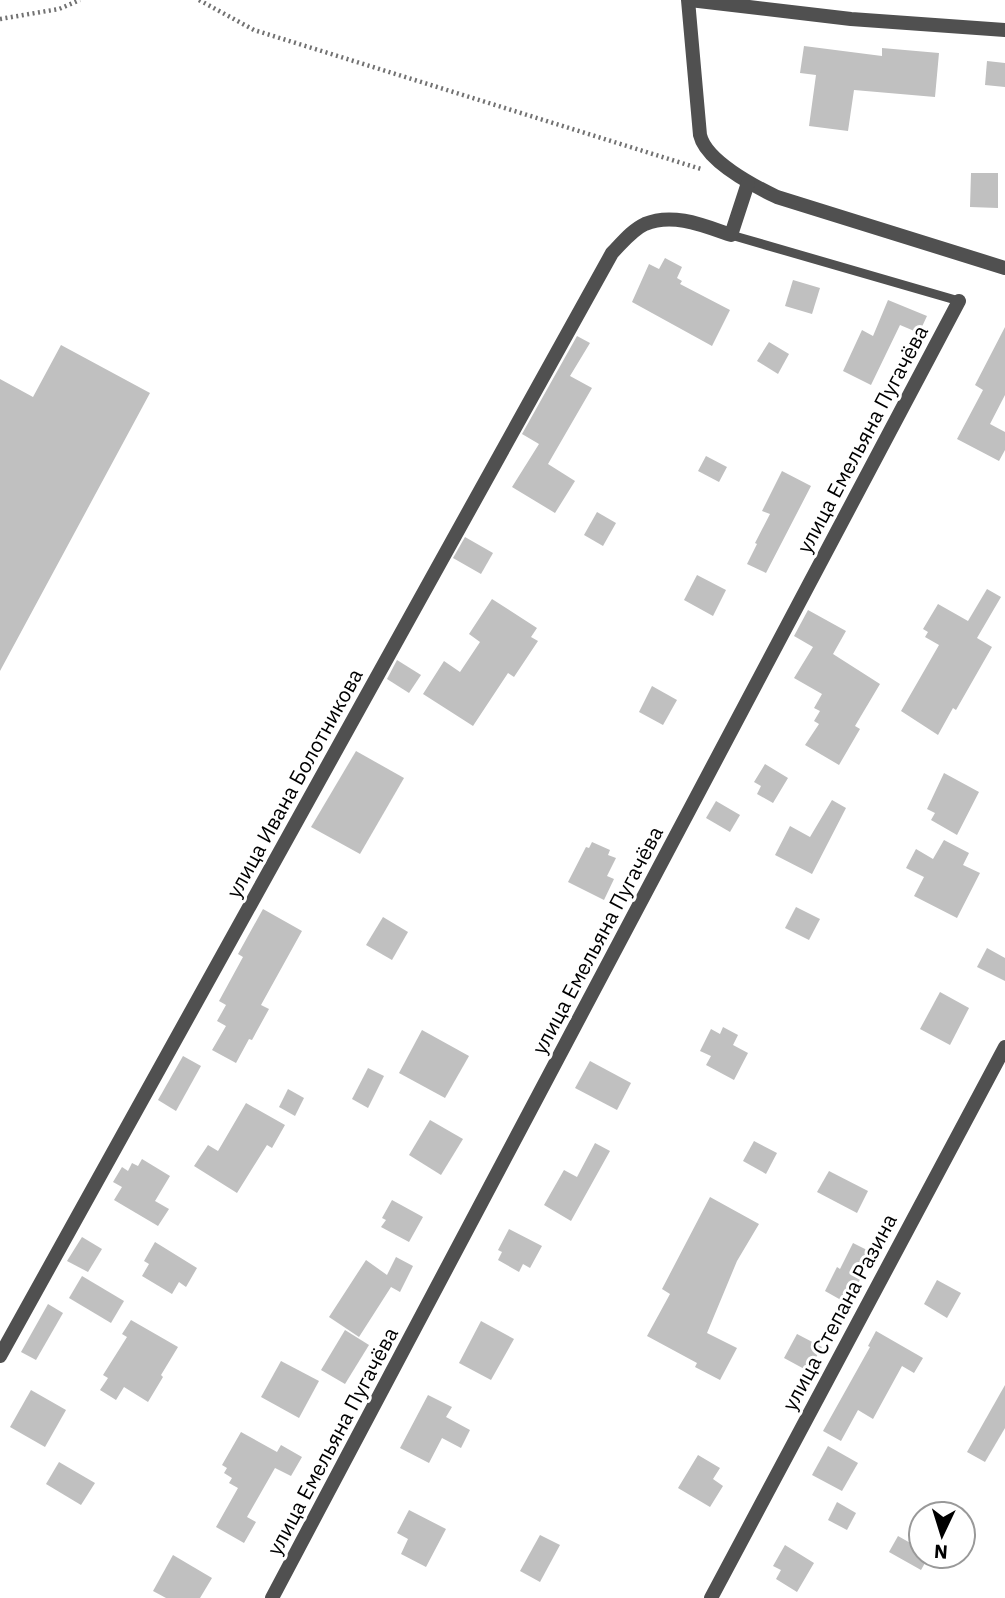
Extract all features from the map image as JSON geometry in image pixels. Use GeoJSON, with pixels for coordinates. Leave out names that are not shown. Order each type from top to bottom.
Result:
{"type":"FeatureCollection","features":[{"type":"Feature","properties":{"kind":"street"},"geometry":{"type":"LineString","coordinates":[[1005,30],[850,19],[689,0],[702,142],[706,149],[748,183],[777,197],[1005,268]]}},
{"type":"Feature","properties":{"kind":"street"},"geometry":{"type":"LineString","coordinates":[[731,235],[748,183]]}},
{"type":"Feature","properties":{"kind":"street","name":"улица Ивана Болотникова"},"geometry":{"type":"LineString","coordinates":[[0,1356],[612,253],[646,223],[677,219],[698,223],[731,235]]}},
{"type":"Feature","properties":{"kind":"street","name":"улица Емельяна Пугачёва"},"geometry":{"type":"LineString","coordinates":[[272,1598],[959,301]]}},
{"type":"Feature","properties":{"kind":"street","name":"улица Степана Разина"},"geometry":{"type":"LineString","coordinates":[[711,1598],[1005,1046]]}},
{"type":"Feature","properties":{"kind":"lane"},"geometry":{"type":"LineString","coordinates":[[731,235],[959,301]]}},
{"type":"Feature","properties":{"kind":"path"},"geometry":{"type":"LineString","coordinates":[[0,19],[60,9],[80,0]]}},
{"type":"Feature","properties":{"kind":"path"},"geometry":{"type":"LineString","coordinates":[[200,0],[254,30],[709,171]]}},
{"type":"Feature","properties":{"kind":"building"},"geometry":{"type":"Polygon","coordinates":[[[804,46],[882,56],[882,48],[939,53],[935,97],[854,90],[848,131],[809,126],[816,75],[800,73],[804,46]]]}},
{"type":"Feature","properties":{"kind":"building"},"geometry":{"type":"Polygon","coordinates":[[[987,61],[1005,63],[1005,87],[985,85],[987,61]]]}},
{"type":"Feature","properties":{"kind":"building"},"geometry":{"type":"Polygon","coordinates":[[[971,173],[998,173],[998,208],[970,207],[971,173]]]}},
{"type":"Feature","properties":{"kind":"building"},"geometry":{"type":"Polygon","coordinates":[[[665,258],[682,267],[677,278],[682,281],[680,284],[730,310],[712,346],[632,302],[649,264],[659,269],[665,258]]]}},
{"type":"Feature","properties":{"kind":"building"},"geometry":{"type":"Polygon","coordinates":[[[793,280],[820,288],[812,314],[785,306],[793,280]]]}},
{"type":"Feature","properties":{"kind":"building"},"geometry":{"type":"Polygon","coordinates":[[[888,300],[927,316],[919,333],[900,325],[871,385],[843,371],[862,330],[873,336],[888,300]]]}},
{"type":"Feature","properties":{"kind":"building"},"geometry":{"type":"Polygon","coordinates":[[[1005,327],[1005,395],[990,424],[1005,432],[1005,450],[999,461],[957,439],[983,390],[975,385],[1005,327]]]}},
{"type":"Feature","properties":{"kind":"building"},"geometry":{"type":"Polygon","coordinates":[[[577,336],[590,343],[570,376],[592,388],[548,464],[575,481],[555,513],[512,487],[539,444],[522,434],[577,336]]]}},
{"type":"Feature","properties":{"kind":"building"},"geometry":{"type":"Polygon","coordinates":[[[769,342],[789,354],[778,374],[757,361],[769,342]]]}},
{"type":"Feature","properties":{"kind":"building"},"geometry":{"type":"Polygon","coordinates":[[[61,345],[150,393],[0,671],[0,379],[33,397],[61,345]]]}},
{"type":"Feature","properties":{"kind":"building"},"geometry":{"type":"Polygon","coordinates":[[[706,456],[727,467],[719,482],[698,471],[706,456]]]}},
{"type":"Feature","properties":{"kind":"building"},"geometry":{"type":"Polygon","coordinates":[[[782,471],[811,486],[766,573],[747,564],[770,514],[762,511],[782,471]]]}},
{"type":"Feature","properties":{"kind":"building"},"geometry":{"type":"Polygon","coordinates":[[[597,512],[616,523],[603,546],[584,535],[597,512]]]}},
{"type":"Feature","properties":{"kind":"building"},"geometry":{"type":"Polygon","coordinates":[[[465,537],[493,553],[481,574],[453,558],[465,537]]]}},
{"type":"Feature","properties":{"kind":"building"},"geometry":{"type":"Polygon","coordinates":[[[697,575],[726,590],[713,616],[684,600],[697,575]]]}},
{"type":"Feature","properties":{"kind":"building"},"geometry":{"type":"Polygon","coordinates":[[[987,589],[1001,597],[977,638],[992,647],[956,710],[953,708],[938,735],[901,711],[939,645],[925,637],[928,632],[923,629],[938,604],[968,621],[987,589]]]}},
{"type":"Feature","properties":{"kind":"building"},"geometry":{"type":"Polygon","coordinates":[[[492,599],[537,628],[531,637],[538,641],[514,677],[508,673],[473,726],[423,694],[444,661],[460,672],[480,642],[469,634],[492,599]]]}},
{"type":"Feature","properties":{"kind":"building"},"geometry":{"type":"Polygon","coordinates":[[[808,610],[846,631],[833,654],[880,684],[855,726],[860,729],[839,765],[805,745],[819,724],[814,721],[820,711],[814,708],[822,694],[794,678],[813,647],[794,636],[808,610]]]}},
{"type":"Feature","properties":{"kind":"building"},"geometry":{"type":"Polygon","coordinates":[[[397,660],[421,675],[409,693],[387,679],[397,660]]]}},
{"type":"Feature","properties":{"kind":"building"},"geometry":{"type":"Polygon","coordinates":[[[652,686],[677,700],[663,725],[639,712],[652,686]]]}},
{"type":"Feature","properties":{"kind":"building"},"geometry":{"type":"Polygon","coordinates":[[[356,751],[404,778],[360,854],[311,827],[356,751]]]}},
{"type":"Feature","properties":{"kind":"building"},"geometry":{"type":"Polygon","coordinates":[[[765,764],[788,778],[773,803],[757,794],[761,786],[754,782],[765,764]]]}},
{"type":"Feature","properties":{"kind":"building"},"geometry":{"type":"Polygon","coordinates":[[[944,773],[979,792],[957,835],[931,820],[935,813],[927,809],[944,773]]]}},
{"type":"Feature","properties":{"kind":"building"},"geometry":{"type":"Polygon","coordinates":[[[832,800],[846,808],[812,874],[775,855],[790,826],[810,837],[832,800]]]}},
{"type":"Feature","properties":{"kind":"building"},"geometry":{"type":"Polygon","coordinates":[[[716,801],[740,815],[730,832],[706,818],[716,801]]]}},
{"type":"Feature","properties":{"kind":"building"},"geometry":{"type":"Polygon","coordinates":[[[944,840],[969,853],[963,865],[980,873],[957,918],[914,896],[924,877],[906,868],[916,849],[933,859],[944,840]]]}},
{"type":"Feature","properties":{"kind":"building"},"geometry":{"type":"Polygon","coordinates":[[[592,842],[610,850],[608,855],[616,858],[607,876],[614,879],[604,900],[568,882],[586,847],[589,848],[592,842]]]}},
{"type":"Feature","properties":{"kind":"building"},"geometry":{"type":"Polygon","coordinates":[[[796,907],[820,919],[809,940],[785,928],[796,907]]]}},
{"type":"Feature","properties":{"kind":"building"},"geometry":{"type":"Polygon","coordinates":[[[263,909],[302,931],[261,1005],[269,1009],[236,1063],[212,1050],[226,1026],[217,1021],[226,1005],[219,1001],[243,957],[238,954],[263,909]]]}},
{"type":"Feature","properties":{"kind":"building"},"geometry":{"type":"Polygon","coordinates":[[[383,917],[408,932],[392,960],[366,945],[383,917]]]}},
{"type":"Feature","properties":{"kind":"building"},"geometry":{"type":"Polygon","coordinates":[[[987,948],[1005,958],[1005,981],[977,967],[987,948]]]}},
{"type":"Feature","properties":{"kind":"building"},"geometry":{"type":"Polygon","coordinates":[[[940,992],[969,1008],[950,1045],[920,1029],[940,992]]]}},
{"type":"Feature","properties":{"kind":"building"},"geometry":{"type":"Polygon","coordinates":[[[723,1027],[738,1035],[733,1045],[748,1053],[734,1080],[706,1065],[711,1056],[700,1051],[711,1029],[720,1034],[723,1027]]]}},
{"type":"Feature","properties":{"kind":"building"},"geometry":{"type":"Polygon","coordinates":[[[422,1030],[469,1056],[445,1098],[399,1073],[422,1030]]]}},
{"type":"Feature","properties":{"kind":"building"},"geometry":{"type":"Polygon","coordinates":[[[183,1056],[201,1066],[176,1111],[158,1100],[183,1056]]]}},
{"type":"Feature","properties":{"kind":"building"},"geometry":{"type":"Polygon","coordinates":[[[590,1061],[631,1083],[617,1110],[575,1088],[590,1061]]]}},
{"type":"Feature","properties":{"kind":"building"},"geometry":{"type":"Polygon","coordinates":[[[368,1068],[384,1076],[368,1108],[352,1099],[368,1068]]]}},
{"type":"Feature","properties":{"kind":"building"},"geometry":{"type":"Polygon","coordinates":[[[288,1089],[304,1098],[295,1116],[279,1107],[288,1089]]]}},
{"type":"Feature","properties":{"kind":"building"},"geometry":{"type":"Polygon","coordinates":[[[246,1103],[285,1125],[272,1148],[267,1145],[237,1193],[194,1166],[208,1145],[218,1151],[246,1103]]]}},
{"type":"Feature","properties":{"kind":"building"},"geometry":{"type":"Polygon","coordinates":[[[430,1120],[463,1139],[441,1175],[409,1155],[430,1120]]]}},
{"type":"Feature","properties":{"kind":"building"},"geometry":{"type":"Polygon","coordinates":[[[754,1141],[777,1153],[766,1174],[743,1161],[754,1141]]]}},
{"type":"Feature","properties":{"kind":"building"},"geometry":{"type":"Polygon","coordinates":[[[595,1143],[610,1151],[571,1221],[544,1205],[564,1170],[577,1177],[595,1143]]]}},
{"type":"Feature","properties":{"kind":"building"},"geometry":{"type":"Polygon","coordinates":[[[142,1159],[170,1176],[155,1201],[169,1209],[158,1226],[114,1200],[122,1187],[113,1182],[122,1167],[128,1171],[132,1163],[138,1166],[142,1159]]]}},
{"type":"Feature","properties":{"kind":"building"},"geometry":{"type":"Polygon","coordinates":[[[829,1171],[868,1191],[857,1213],[817,1192],[829,1171]]]}},
{"type":"Feature","properties":{"kind":"building"},"geometry":{"type":"Polygon","coordinates":[[[710,1197],[759,1224],[737,1261],[707,1333],[737,1348],[720,1380],[695,1367],[697,1363],[647,1336],[670,1294],[662,1289],[710,1197]]]}},
{"type":"Feature","properties":{"kind":"building"},"geometry":{"type":"Polygon","coordinates":[[[392,1200],[423,1217],[409,1242],[381,1227],[386,1220],[382,1218],[392,1200]]]}},
{"type":"Feature","properties":{"kind":"building"},"geometry":{"type":"Polygon","coordinates":[[[509,1229],[542,1246],[530,1268],[523,1264],[519,1272],[498,1260],[502,1252],[498,1250],[509,1229]]]}},
{"type":"Feature","properties":{"kind":"building"},"geometry":{"type":"Polygon","coordinates":[[[82,1237],[102,1249],[88,1272],[67,1261],[82,1237]]]}},
{"type":"Feature","properties":{"kind":"building"},"geometry":{"type":"Polygon","coordinates":[[[155,1242],[197,1268],[186,1287],[179,1282],[172,1294],[142,1276],[149,1264],[144,1261],[155,1242]]]}},
{"type":"Feature","properties":{"kind":"building"},"geometry":{"type":"Polygon","coordinates":[[[853,1243],[873,1253],[848,1304],[825,1291],[853,1243]]]}},
{"type":"Feature","properties":{"kind":"building"},"geometry":{"type":"Polygon","coordinates":[[[396,1257],[413,1266],[400,1292],[391,1287],[359,1337],[329,1317],[366,1260],[387,1275],[396,1257]]]}},
{"type":"Feature","properties":{"kind":"building"},"geometry":{"type":"Polygon","coordinates":[[[82,1276],[124,1301],[111,1323],[69,1298],[82,1276]]]}},
{"type":"Feature","properties":{"kind":"building"},"geometry":{"type":"Polygon","coordinates":[[[937,1280],[961,1293],[947,1318],[924,1304],[937,1280]]]}},
{"type":"Feature","properties":{"kind":"building"},"geometry":{"type":"Polygon","coordinates":[[[48,1304],[63,1313],[36,1360],[21,1352],[48,1304]]]}},
{"type":"Feature","properties":{"kind":"building"},"geometry":{"type":"Polygon","coordinates":[[[131,1320],[178,1347],[148,1402],[124,1387],[116,1400],[100,1390],[108,1378],[103,1375],[127,1337],[122,1334],[131,1320]]]}},
{"type":"Feature","properties":{"kind":"building"},"geometry":{"type":"Polygon","coordinates":[[[481,1321],[514,1339],[491,1380],[459,1363],[481,1321]]]}},
{"type":"Feature","properties":{"kind":"building"},"geometry":{"type":"Polygon","coordinates":[[[345,1330],[369,1345],[345,1384],[321,1370],[345,1330]]]}},
{"type":"Feature","properties":{"kind":"building"},"geometry":{"type":"Polygon","coordinates":[[[876,1331],[923,1358],[914,1373],[902,1366],[873,1419],[858,1410],[841,1441],[823,1431],[870,1347],[868,1346],[876,1331]]]}},
{"type":"Feature","properties":{"kind":"building"},"geometry":{"type":"Polygon","coordinates":[[[797,1334],[822,1347],[808,1371],[784,1358],[797,1334]]]}},
{"type":"Feature","properties":{"kind":"building"},"geometry":{"type":"Polygon","coordinates":[[[281,1361],[319,1381],[299,1418],[261,1397],[281,1361]]]}},
{"type":"Feature","properties":{"kind":"building"},"geometry":{"type":"Polygon","coordinates":[[[1005,1385],[1005,1428],[985,1462],[967,1452],[1005,1385]]]}},
{"type":"Feature","properties":{"kind":"building"},"geometry":{"type":"Polygon","coordinates":[[[31,1390],[66,1410],[45,1447],[10,1427],[31,1390]]]}},
{"type":"Feature","properties":{"kind":"building"},"geometry":{"type":"Polygon","coordinates":[[[428,1395],[452,1407],[446,1417],[470,1430],[461,1448],[442,1438],[429,1463],[400,1448],[428,1395]]]}},
{"type":"Feature","properties":{"kind":"building"},"geometry":{"type":"Polygon","coordinates":[[[241,1432],[277,1452],[281,1445],[302,1457],[291,1476],[275,1468],[247,1517],[256,1522],[244,1543],[216,1527],[238,1488],[229,1483],[232,1478],[224,1473],[227,1468],[222,1465],[241,1432]]]}},
{"type":"Feature","properties":{"kind":"building"},"geometry":{"type":"Polygon","coordinates":[[[828,1446],[858,1463],[842,1491],[812,1475],[828,1446]]]}},
{"type":"Feature","properties":{"kind":"building"},"geometry":{"type":"Polygon","coordinates":[[[698,1455],[720,1468],[713,1479],[723,1486],[710,1507],[678,1488],[698,1455]]]}},
{"type":"Feature","properties":{"kind":"building"},"geometry":{"type":"Polygon","coordinates":[[[59,1462],[95,1483],[81,1505],[46,1484],[59,1462]]]}},
{"type":"Feature","properties":{"kind":"building"},"geometry":{"type":"Polygon","coordinates":[[[837,1502],[856,1513],[847,1530],[828,1520],[837,1502]]]}},
{"type":"Feature","properties":{"kind":"building"},"geometry":{"type":"Polygon","coordinates":[[[409,1510],[446,1529],[426,1567],[401,1554],[408,1539],[397,1533],[409,1510]]]}},
{"type":"Feature","properties":{"kind":"building"},"geometry":{"type":"Polygon","coordinates":[[[540,1535],[560,1545],[540,1582],[520,1571],[540,1535]]]}},
{"type":"Feature","properties":{"kind":"building"},"geometry":{"type":"Polygon","coordinates":[[[898,1536],[907,1541],[907,1562],[889,1552],[898,1536]]]}},
{"type":"Feature","properties":{"kind":"building"},"geometry":{"type":"Polygon","coordinates":[[[785,1545],[814,1563],[797,1592],[776,1579],[781,1570],[773,1566],[785,1545]]]}},
{"type":"Feature","properties":{"kind":"building"},"geometry":{"type":"Polygon","coordinates":[[[173,1555],[212,1578],[200,1598],[166,1598],[153,1591],[173,1555]]]}}]}
